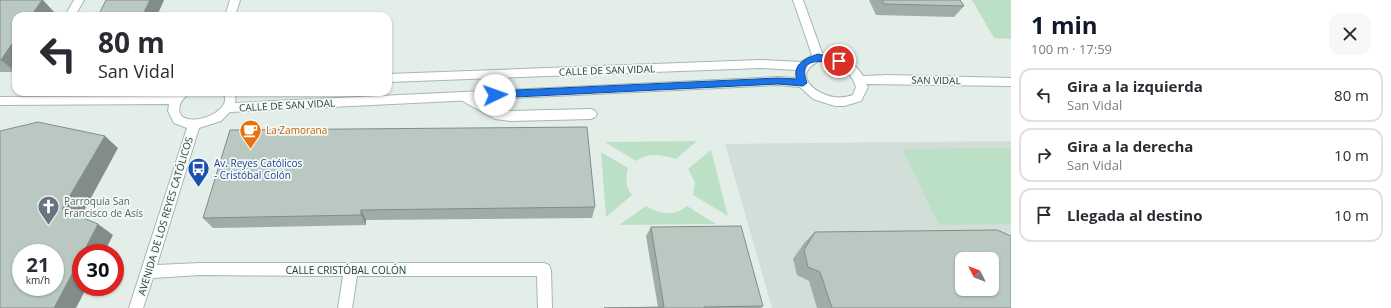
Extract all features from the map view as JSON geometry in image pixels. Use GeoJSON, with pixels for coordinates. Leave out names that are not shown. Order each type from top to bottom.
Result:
{"type":"FeatureCollection","features":[{"type":"Feature","properties":{"kind":"street"},"geometry":{"type":"LineString","coordinates":[[72,12],[79,0]]}},
{"type":"Feature","properties":{"kind":"street"},"geometry":{"type":"LineString","coordinates":[[231,12],[235,0]]}},
{"type":"Feature","properties":{"kind":"street"},"geometry":{"type":"LineString","coordinates":[[798,0],[818,57]]}},
{"type":"Feature","properties":{"kind":"street"},"geometry":{"type":"LineString","coordinates":[[818,57],[839,61],[850,68],[860,80],[862,87],[857,98],[846,102],[835,102],[825,100],[811,92],[803,83],[800,75],[802,66],[807,61],[818,57]]}},
{"type":"Feature","properties":{"kind":"street","name":"CALLE DE SAN VIDAL"},"geometry":{"type":"LineString","coordinates":[[392,78],[760,64],[802,66]]}},
{"type":"Feature","properties":{"kind":"street","name":"SAN VIDAL"},"geometry":{"type":"LineString","coordinates":[[860,80],[1011,82]]}},
{"type":"Feature","properties":{"kind":"street","name":"CALLE DE SAN VIDAL"},"geometry":{"type":"LineString","coordinates":[[227,108],[778,81],[803,83]]}},
{"type":"Feature","properties":{"kind":"street"},"geometry":{"type":"LineString","coordinates":[[0,100],[24,96],[180,96],[174,108],[178,120],[185,123],[194,124],[213,120],[227,108],[230,101],[230,96]]}},
{"type":"Feature","properties":{"kind":"street"},"geometry":{"type":"LineString","coordinates":[[463,96],[495,114],[510,116],[592,114]]}},
{"type":"Feature","properties":{"kind":"street","name":"AVENIDA DE LOS REYES CATÓLICOS"},"geometry":{"type":"LineString","coordinates":[[136,308],[194,124]]}},
{"type":"Feature","properties":{"kind":"street","name":"CALLE CRISTÓBAL COLÓN"},"geometry":{"type":"LineString","coordinates":[[148,272],[200,269],[544,270],[545,308]]}},
{"type":"Feature","properties":{"kind":"street"},"geometry":{"type":"LineString","coordinates":[[345,308],[351,270]]}},
{"type":"Feature","properties":{"kind":"shaded area"},"geometry":{"type":"Polygon","coordinates":[[[1011,141],[1011,308],[772,308],[725,144],[1011,141]]]}},
{"type":"Feature","properties":{"kind":"green space"},"geometry":{"type":"Polygon","coordinates":[[[972,0],[1011,0],[1011,39],[994,38],[972,0]]]}},
{"type":"Feature","properties":{"kind":"green space"},"geometry":{"type":"Polygon","coordinates":[[[697,141],[676,159],[651,155],[636,161],[605,142],[697,141]]]}},
{"type":"Feature","properties":{"kind":"green space"},"geometry":{"type":"Polygon","coordinates":[[[1011,148],[1011,224],[939,225],[902,149],[1011,148]]]}},
{"type":"Feature","properties":{"kind":"green space"},"geometry":{"type":"Polygon","coordinates":[[[711,150],[728,216],[693,195],[695,182],[688,169],[711,150]]]}},
{"type":"Feature","properties":{"kind":"green space"},"geometry":{"type":"Polygon","coordinates":[[[601,152],[628,168],[628,189],[632,195],[606,217],[601,152]]]}},
{"type":"Feature","properties":{"kind":"green space"},"geometry":{"type":"Polygon","coordinates":[[[646,206],[662,213],[672,213],[687,206],[716,224],[619,225],[646,206]]]}},
{"type":"Feature","properties":{"kind":"building"},"geometry":{"type":"Polygon","coordinates":[[[0,0],[42,0],[34,12],[12,12],[12,44],[0,60],[0,0]]]}},
{"type":"Feature","properties":{"kind":"building"},"geometry":{"type":"Polygon","coordinates":[[[106,0],[150,0],[144,12],[100,12],[106,0]]]}},
{"type":"Feature","properties":{"kind":"building"},"geometry":{"type":"Polygon","coordinates":[[[882,0],[960,0],[964,6],[884,4],[882,0]]]}},
{"type":"Feature","properties":{"kind":"building","name":"Parroquía San Francisco de Asís"},"geometry":{"type":"Polygon","coordinates":[[[38,122],[105,136],[62,209],[98,224],[88,244],[72,244],[72,274],[64,289],[64,244],[12,244],[12,296],[60,296],[54,308],[0,308],[0,131],[38,122]]]}},
{"type":"Feature","properties":{"kind":"building"},"geometry":{"type":"Polygon","coordinates":[[[587,127],[595,207],[361,210],[361,215],[203,218],[230,130],[587,127]]]}},
{"type":"Feature","properties":{"kind":"building"},"geometry":{"type":"Polygon","coordinates":[[[741,226],[763,306],[704,308],[604,308],[664,307],[651,227],[741,226]]]}},
{"type":"Feature","properties":{"kind":"building"},"geometry":{"type":"Polygon","coordinates":[[[997,230],[1011,236],[1011,308],[832,308],[820,272],[808,267],[804,250],[815,232],[997,230]]]}},
{"type":"Feature","properties":{"kind":"place","name":"La Zamorana"},"geometry":{"type":"Point","coordinates":[251,150]}},
{"type":"Feature","properties":{"kind":"place","name":"Av. Reyes Católicos - Cristóbal Colón"},"geometry":{"type":"Point","coordinates":[199,188]}},
{"type":"Feature","properties":{"kind":"place","name":"Parroquía San Francisco de Asís"},"geometry":{"type":"Point","coordinates":[48,226]}},
{"type":"Feature","properties":{"kind":"route"},"geometry":{"type":"LineString","coordinates":[[495,95],[778,81],[803,83],[800,75],[802,66],[807,61],[818,57],[839,61]]}}]}
